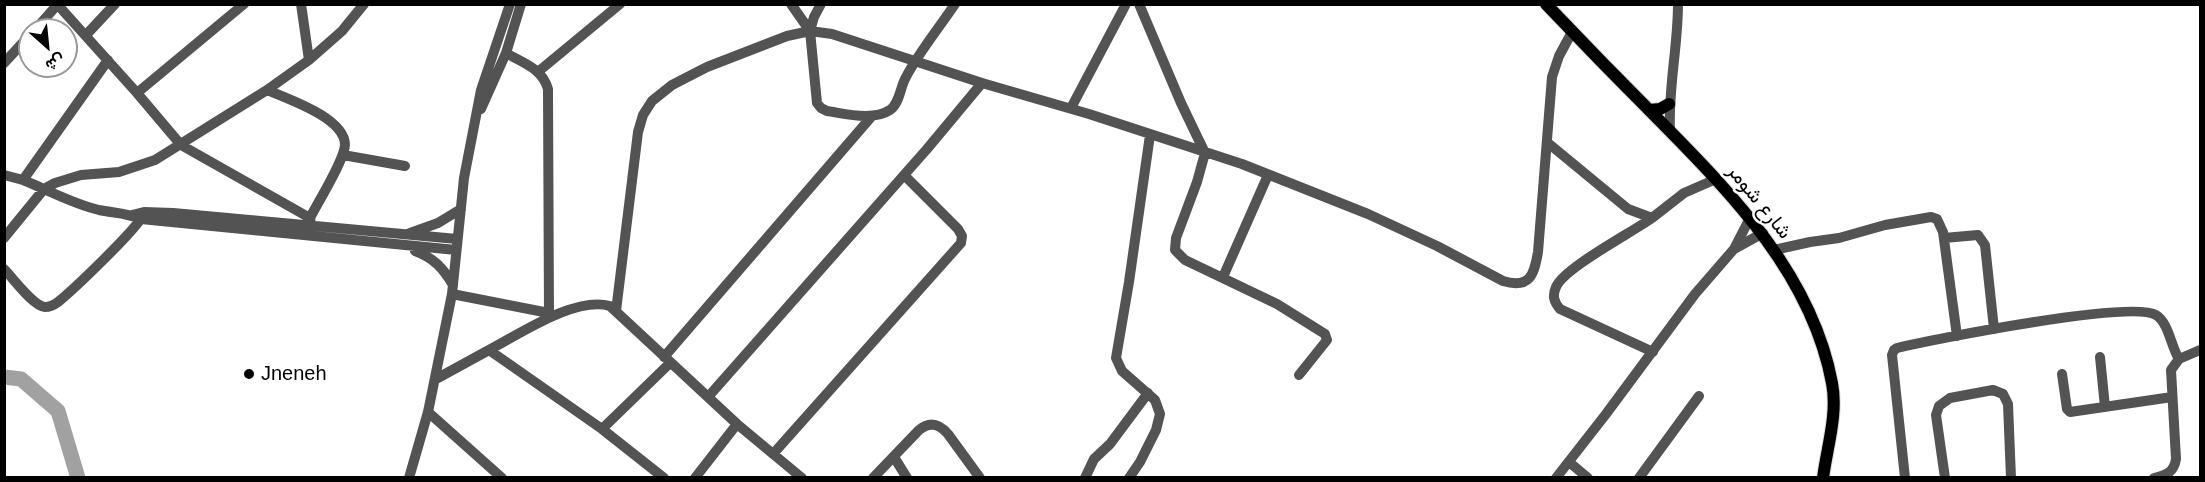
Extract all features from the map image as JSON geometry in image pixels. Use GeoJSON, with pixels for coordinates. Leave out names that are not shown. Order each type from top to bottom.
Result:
{"type":"FeatureCollection","features":[{"type":"Feature","properties":{"kind":"main road","name":"شارع شومر"},"geometry":{"type":"LineString","coordinates":[[1546,4],[1716,179],[1763,233],[1774,250],[1812,319],[1833,384],[1831,433],[1823,477]]}},
{"type":"Feature","properties":{"kind":"main road"},"geometry":{"type":"LineString","coordinates":[[1649,110],[1660,109],[1668,104]]}},
{"type":"Feature","properties":{"kind":"street"},"geometry":{"type":"LineString","coordinates":[[86,35],[115,4]]}},
{"type":"Feature","properties":{"kind":"street"},"geometry":{"type":"LineString","coordinates":[[138,93],[244,4]]}},
{"type":"Feature","properties":{"kind":"street"},"geometry":{"type":"LineString","coordinates":[[301,4],[309,60]]}},
{"type":"Feature","properties":{"kind":"street"},"geometry":{"type":"LineString","coordinates":[[4,238],[44,189],[81,175],[119,172],[138,167],[181,145],[309,60],[342,31],[364,4]]}},
{"type":"Feature","properties":{"kind":"street"},"geometry":{"type":"LineString","coordinates":[[539,71],[620,4]]}},
{"type":"Feature","properties":{"kind":"street"},"geometry":{"type":"LineString","coordinates":[[790,4],[810,32]]}},
{"type":"Feature","properties":{"kind":"street"},"geometry":{"type":"LineString","coordinates":[[821,4],[810,32],[815,97],[819,106],[827,111],[872,116],[896,105],[903,81],[955,4]]}},
{"type":"Feature","properties":{"kind":"street"},"geometry":{"type":"LineString","coordinates":[[1071,108],[1126,4]]}},
{"type":"Feature","properties":{"kind":"street"},"geometry":{"type":"LineString","coordinates":[[1139,4],[1205,153],[1202,169],[1176,238],[1177,253],[1185,260],[1223,276],[1277,304],[1325,334],[1327,340],[1323,348],[1299,375]]}},
{"type":"Feature","properties":{"kind":"street"},"geometry":{"type":"LineString","coordinates":[[1670,131],[1668,104],[1678,24],[1678,4]]}},
{"type":"Feature","properties":{"kind":"street"},"geometry":{"type":"LineString","coordinates":[[46,18],[57,5],[138,93],[181,145],[312,227]]}},
{"type":"Feature","properties":{"kind":"street"},"geometry":{"type":"LineString","coordinates":[[476,120],[506,53],[513,5]]}},
{"type":"Feature","properties":{"kind":"street"},"geometry":{"type":"LineString","coordinates":[[408,477],[436,379],[453,290],[464,178],[481,90],[513,5]]}},
{"type":"Feature","properties":{"kind":"street"},"geometry":{"type":"LineString","coordinates":[[616,311],[638,132],[647,107],[672,85],[707,67],[787,36],[810,32],[843,37],[982,83],[1071,108],[1268,175],[1368,214],[1437,246],[1503,282],[1514,285],[1523,283],[1530,279],[1535,268],[1548,143],[1552,77],[1559,56],[1572,32]]}},
{"type":"Feature","properties":{"kind":"street"},"geometry":{"type":"LineString","coordinates":[[4,63],[18,48]]}},
{"type":"Feature","properties":{"kind":"street"},"geometry":{"type":"LineString","coordinates":[[506,53],[539,71],[548,89],[549,316]]}},
{"type":"Feature","properties":{"kind":"street"},"geometry":{"type":"LineString","coordinates":[[23,180],[108,60]]}},
{"type":"Feature","properties":{"kind":"street"},"geometry":{"type":"LineString","coordinates":[[708,397],[982,83]]}},
{"type":"Feature","properties":{"kind":"street"},"geometry":{"type":"LineString","coordinates":[[267,90],[327,119],[343,137],[345,146],[343,154],[312,227]]}},
{"type":"Feature","properties":{"kind":"street"},"geometry":{"type":"LineString","coordinates":[[602,429],[667,360],[872,116]]}},
{"type":"Feature","properties":{"kind":"street"},"geometry":{"type":"LineString","coordinates":[[1129,477],[1140,462],[1159,419],[1158,405],[1148,393],[1122,371],[1116,354],[1129,282],[1150,135]]}},
{"type":"Feature","properties":{"kind":"street"},"geometry":{"type":"LineString","coordinates":[[1548,143],[1628,209],[1652,218]]}},
{"type":"Feature","properties":{"kind":"street"},"geometry":{"type":"LineString","coordinates":[[343,154],[405,166]]}},
{"type":"Feature","properties":{"kind":"street"},"geometry":{"type":"LineString","coordinates":[[4,175],[23,180],[99,210],[139,215],[312,227],[457,245]]}},
{"type":"Feature","properties":{"kind":"street"},"geometry":{"type":"LineString","coordinates":[[773,454],[961,243],[962,236],[958,229],[904,175]]}},
{"type":"Feature","properties":{"kind":"street"},"geometry":{"type":"LineString","coordinates":[[1223,276],[1268,175]]}},
{"type":"Feature","properties":{"kind":"street"},"geometry":{"type":"LineString","coordinates":[[1653,352],[1560,309],[1555,303],[1556,286],[1567,273],[1652,218],[1684,193],[1716,179]]}},
{"type":"Feature","properties":{"kind":"street"},"geometry":{"type":"LineString","coordinates":[[403,240],[461,209]]}},
{"type":"Feature","properties":{"kind":"street"},"geometry":{"type":"LineString","coordinates":[[4,269],[39,304],[52,306],[139,215]]}},
{"type":"Feature","properties":{"kind":"street"},"geometry":{"type":"LineString","coordinates":[[1774,250],[1839,238],[1885,225],[1930,217],[1937,219],[1944,238],[1957,336]]}},
{"type":"Feature","properties":{"kind":"street"},"geometry":{"type":"LineString","coordinates":[[1556,477],[1695,294],[1734,249],[1750,218]]}},
{"type":"Feature","properties":{"kind":"street"},"geometry":{"type":"LineString","coordinates":[[1734,249],[1763,233]]}},
{"type":"Feature","properties":{"kind":"street"},"geometry":{"type":"LineString","coordinates":[[1944,238],[1978,235],[1983,240],[1994,329]]}},
{"type":"Feature","properties":{"kind":"street"},"geometry":{"type":"LineString","coordinates":[[403,240],[442,267],[453,290],[549,316]]}},
{"type":"Feature","properties":{"kind":"street"},"geometry":{"type":"LineString","coordinates":[[436,379],[549,316],[593,304],[603,304],[616,311],[737,424],[802,477]]}},
{"type":"Feature","properties":{"kind":"street"},"geometry":{"type":"LineString","coordinates":[[1905,477],[1892,355],[1894,350],[1994,329],[2126,311],[2155,314],[2164,322],[2172,349],[2179,359]]}},
{"type":"Feature","properties":{"kind":"street"},"geometry":{"type":"LineString","coordinates":[[489,350],[602,429],[664,477]]}},
{"type":"Feature","properties":{"kind":"street"},"geometry":{"type":"LineString","coordinates":[[2154,477],[2172,475],[2175,467],[2171,370],[2179,359],[2200,350]]}},
{"type":"Feature","properties":{"kind":"street"},"geometry":{"type":"LineString","coordinates":[[2100,357],[2105,407]]}},
{"type":"Feature","properties":{"kind":"street"},"geometry":{"type":"LineString","coordinates":[[2062,374],[2067,409],[2070,412],[2172,397]]}},
{"type":"Feature","properties":{"kind":"street"},"geometry":{"type":"LineString","coordinates":[[1945,477],[1936,415],[1939,406],[1950,398],[1993,390],[2003,394],[2008,404],[2011,477]]}},
{"type":"Feature","properties":{"kind":"street"},"geometry":{"type":"LineString","coordinates":[[1085,477],[1090,464],[1120,431],[1148,393]]}},
{"type":"Feature","properties":{"kind":"street"},"geometry":{"type":"LineString","coordinates":[[1639,477],[1699,396]]}},
{"type":"Feature","properties":{"kind":"street"},"geometry":{"type":"LineString","coordinates":[[428,412],[502,477]]}},
{"type":"Feature","properties":{"kind":"street"},"geometry":{"type":"LineString","coordinates":[[695,477],[737,424]]}},
{"type":"Feature","properties":{"kind":"street"},"geometry":{"type":"LineString","coordinates":[[873,477],[923,427],[934,424],[943,428],[980,477]]}},
{"type":"Feature","properties":{"kind":"street"},"geometry":{"type":"LineString","coordinates":[[894,457],[907,477]]}},
{"type":"Feature","properties":{"kind":"street"},"geometry":{"type":"LineString","coordinates":[[1569,462],[1588,477]]}},
{"type":"Feature","properties":{"kind":"waterway"},"geometry":{"type":"LineString","coordinates":[[4,377],[21,379],[58,411],[78,478]]}},
{"type":"Feature","properties":{"kind":"place","name":"Jneneh"},"geometry":{"type":"Point","coordinates":[249,374]}}]}
